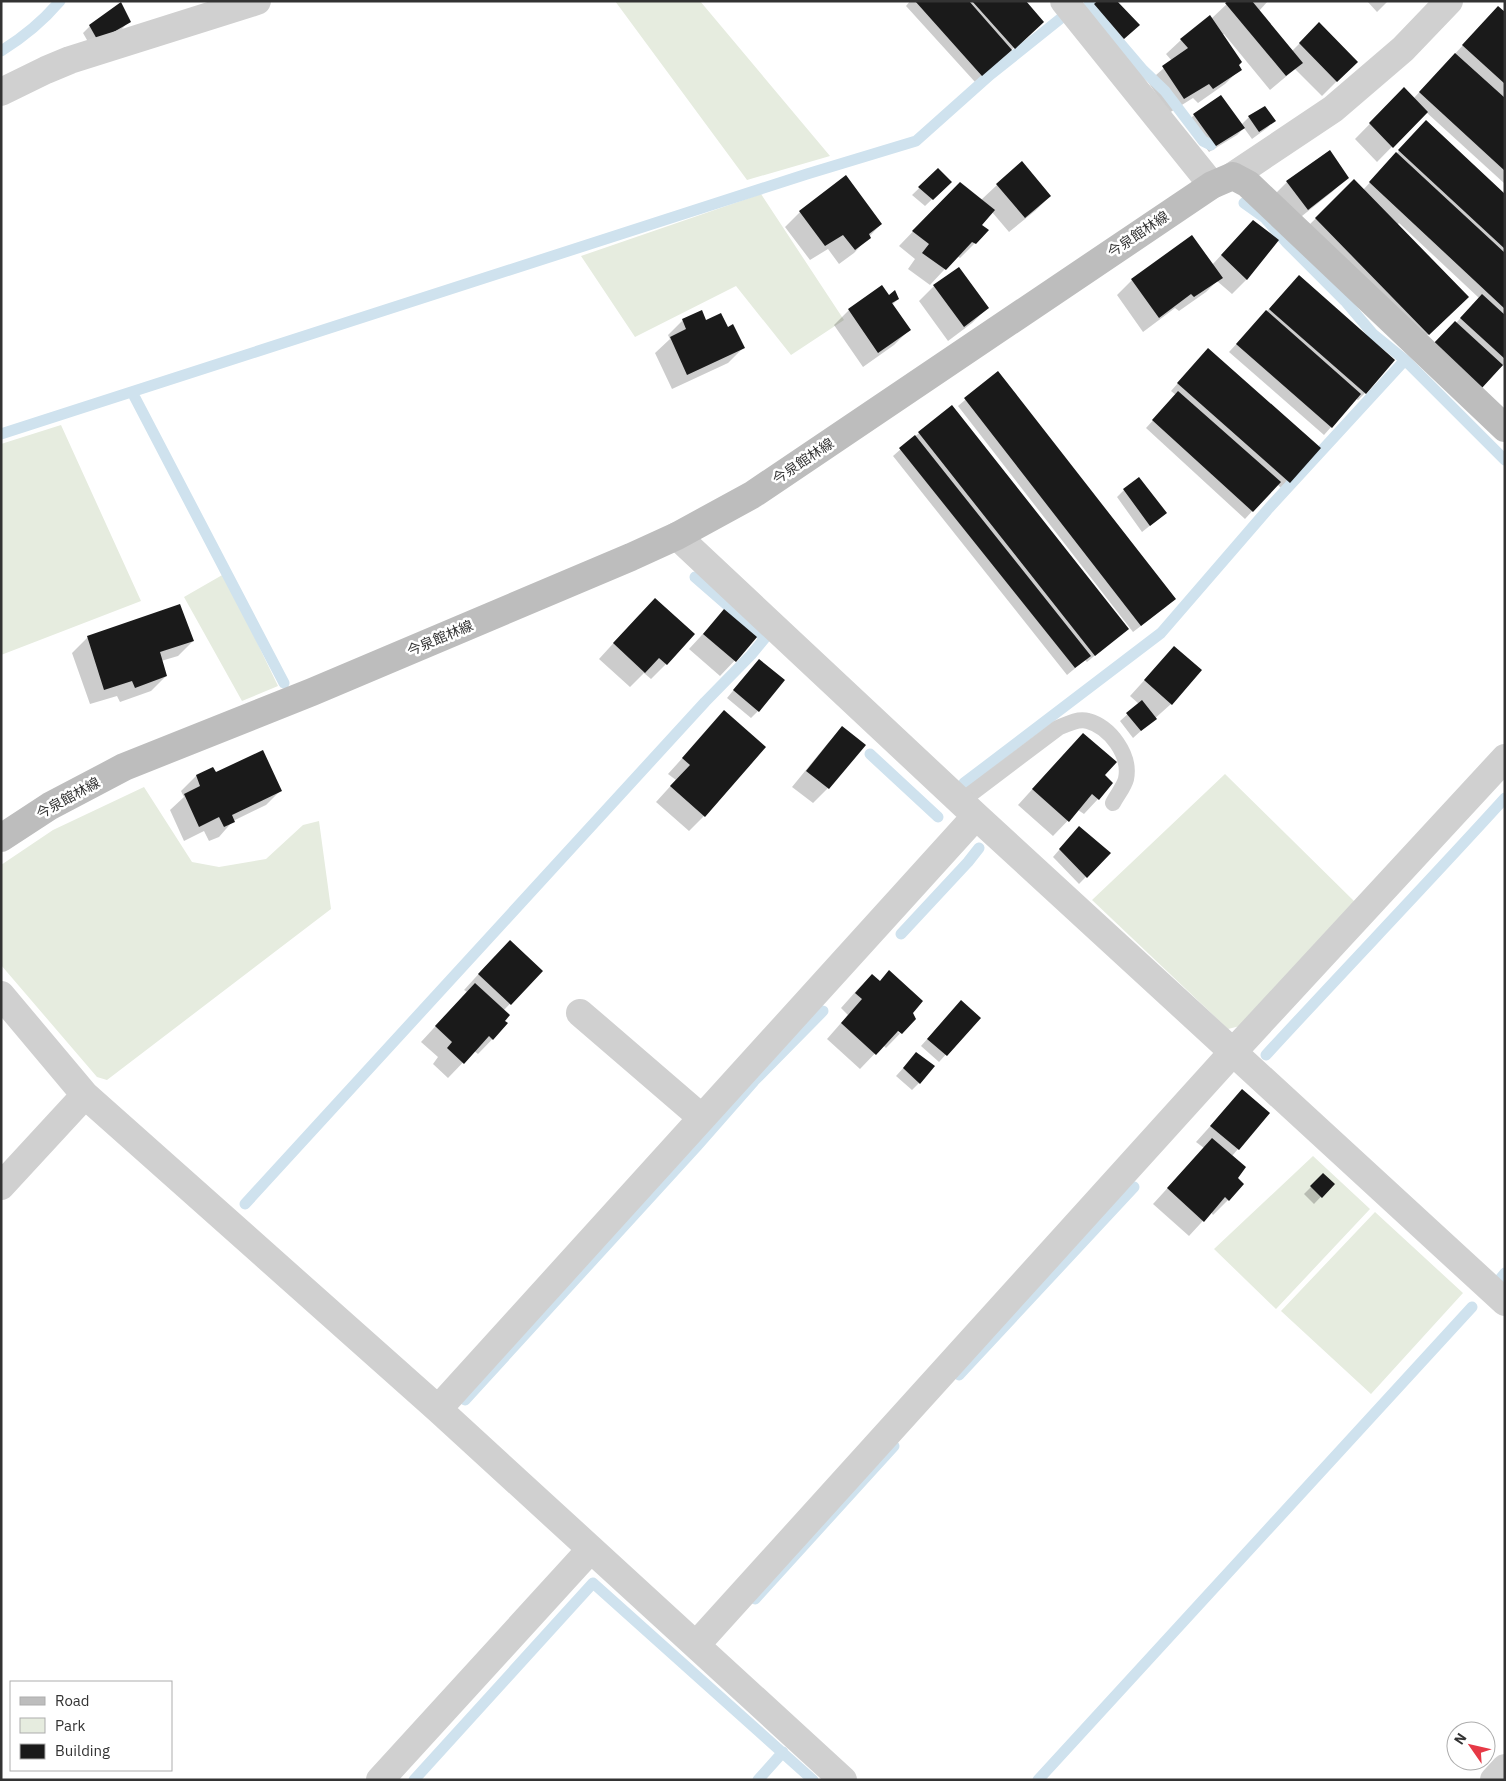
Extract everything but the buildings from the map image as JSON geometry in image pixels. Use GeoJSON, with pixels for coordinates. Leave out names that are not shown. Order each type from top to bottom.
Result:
{"type":"FeatureCollection","features":[{"type":"Feature","properties":{"kind":"main road"},"geometry":{"type":"LineString","coordinates":[[1222,180],[1248,184],[1505,428]]}},
{"type":"Feature","properties":{"kind":"main road","name":"今泉館林線"},"geometry":{"type":"LineString","coordinates":[[1,838],[50,806],[124,767],[312,692],[677,536],[752,495],[1222,180]]}},
{"type":"Feature","properties":{"kind":"street"},"geometry":{"type":"LineString","coordinates":[[1,92],[70,60],[257,1]]}},
{"type":"Feature","properties":{"kind":"street"},"geometry":{"type":"LineString","coordinates":[[1064,1],[1222,180],[1333,109],[1404,49],[1449,1]]}},
{"type":"Feature","properties":{"kind":"street"},"geometry":{"type":"LineString","coordinates":[[677,536],[968,809],[1505,1302]]}},
{"type":"Feature","properties":{"kind":"street"},"geometry":{"type":"LineString","coordinates":[[696,1646],[1233,1052],[1505,758]]}},
{"type":"Feature","properties":{"kind":"street"},"geometry":{"type":"LineString","coordinates":[[438,1409],[702,1118],[968,809]]}},
{"type":"Feature","properties":{"kind":"street"},"geometry":{"type":"LineString","coordinates":[[1,995],[85,1095],[438,1409],[843,1780]]}},
{"type":"Feature","properties":{"kind":"street"},"geometry":{"type":"LineString","coordinates":[[580,1013],[702,1118]]}},
{"type":"Feature","properties":{"kind":"street"},"geometry":{"type":"LineString","coordinates":[[1,1186],[85,1095]]}},
{"type":"Feature","properties":{"kind":"street"},"geometry":{"type":"LineString","coordinates":[[380,1780],[591,1549]]}},
{"type":"Feature","properties":{"kind":"street"},"geometry":{"type":"LineString","coordinates":[[1494,1780],[1505,1768]]}},
{"type":"Feature","properties":{"kind":"lane"},"geometry":{"type":"LineString","coordinates":[[968,809],[1058,728],[1072,722],[1086,721],[1099,726],[1113,738],[1121,750],[1127,767],[1126,780],[1113,803]]}},
{"type":"Feature","properties":{"kind":"green space"},"geometry":{"type":"Polygon","coordinates":[[[615,1],[700,1],[830,156],[747,180],[615,1]]]}},
{"type":"Feature","properties":{"kind":"green space"},"geometry":{"type":"Polygon","coordinates":[[[761,194],[844,320],[791,355],[736,286],[635,337],[581,256],[761,194]]]}},
{"type":"Feature","properties":{"kind":"green space"},"geometry":{"type":"Polygon","coordinates":[[[61,425],[141,601],[1,655],[1,444],[61,425]]]}},
{"type":"Feature","properties":{"kind":"green space"},"geometry":{"type":"Polygon","coordinates":[[[224,574],[278,686],[242,701],[184,597],[224,574]]]}},
{"type":"Feature","properties":{"kind":"green space"},"geometry":{"type":"Polygon","coordinates":[[[1225,774],[1356,903],[1244,1025],[1228,1029],[1092,900],[1225,774]]]}},
{"type":"Feature","properties":{"kind":"green space"},"geometry":{"type":"Polygon","coordinates":[[[144,787],[192,862],[219,867],[266,859],[303,825],[319,821],[331,909],[107,1080],[97,1077],[1,965],[1,865],[53,830],[144,787]]]}},
{"type":"Feature","properties":{"kind":"green space"},"geometry":{"type":"Polygon","coordinates":[[[1313,1156],[1370,1209],[1276,1309],[1214,1249],[1313,1156]]]}},
{"type":"Feature","properties":{"kind":"green space"},"geometry":{"type":"Polygon","coordinates":[[[1375,1212],[1463,1293],[1371,1394],[1281,1311],[1375,1212]]]}},
{"type":"Feature","properties":{"kind":"waterway"},"geometry":{"type":"LineString","coordinates":[[1,51],[33,28],[60,1]]}},
{"type":"Feature","properties":{"kind":"waterway"},"geometry":{"type":"LineString","coordinates":[[1089,1],[1091,7],[1114,36],[1143,70],[1165,91],[1203,141],[1211,145]]}},
{"type":"Feature","properties":{"kind":"waterway"},"geometry":{"type":"LineString","coordinates":[[1,434],[807,174],[916,141],[990,75],[1060,19]]}},
{"type":"Feature","properties":{"kind":"waterway"},"geometry":{"type":"LineString","coordinates":[[1244,203],[1265,218],[1287,243],[1345,301],[1373,334],[1405,360],[1505,460]]}},
{"type":"Feature","properties":{"kind":"waterway"},"geometry":{"type":"LineString","coordinates":[[964,783],[1161,633],[1269,508],[1405,360]]}},
{"type":"Feature","properties":{"kind":"waterway"},"geometry":{"type":"LineString","coordinates":[[132,392],[284,683]]}},
{"type":"Feature","properties":{"kind":"waterway"},"geometry":{"type":"LineString","coordinates":[[245,1204],[765,638],[695,577]]}},
{"type":"Feature","properties":{"kind":"waterway"},"geometry":{"type":"LineString","coordinates":[[870,754],[938,817]]}},
{"type":"Feature","properties":{"kind":"waterway"},"geometry":{"type":"LineString","coordinates":[[1266,1055],[1505,798]]}},
{"type":"Feature","properties":{"kind":"waterway"},"geometry":{"type":"LineString","coordinates":[[901,934],[979,848]]}},
{"type":"Feature","properties":{"kind":"waterway"},"geometry":{"type":"LineString","coordinates":[[465,1400],[754,1081],[823,1011]]}},
{"type":"Feature","properties":{"kind":"waterway"},"geometry":{"type":"LineString","coordinates":[[959,1375],[1134,1187]]}},
{"type":"Feature","properties":{"kind":"waterway"},"geometry":{"type":"LineString","coordinates":[[1500,1279],[1505,1273]]}},
{"type":"Feature","properties":{"kind":"waterway"},"geometry":{"type":"LineString","coordinates":[[1038,1780],[1472,1307]]}},
{"type":"Feature","properties":{"kind":"waterway"},"geometry":{"type":"LineString","coordinates":[[755,1599],[894,1446]]}},
{"type":"Feature","properties":{"kind":"waterway"},"geometry":{"type":"LineString","coordinates":[[414,1780],[593,1583],[813,1780]]}},
{"type":"Feature","properties":{"kind":"waterway"},"geometry":{"type":"LineString","coordinates":[[758,1780],[783,1752]]}}]}
